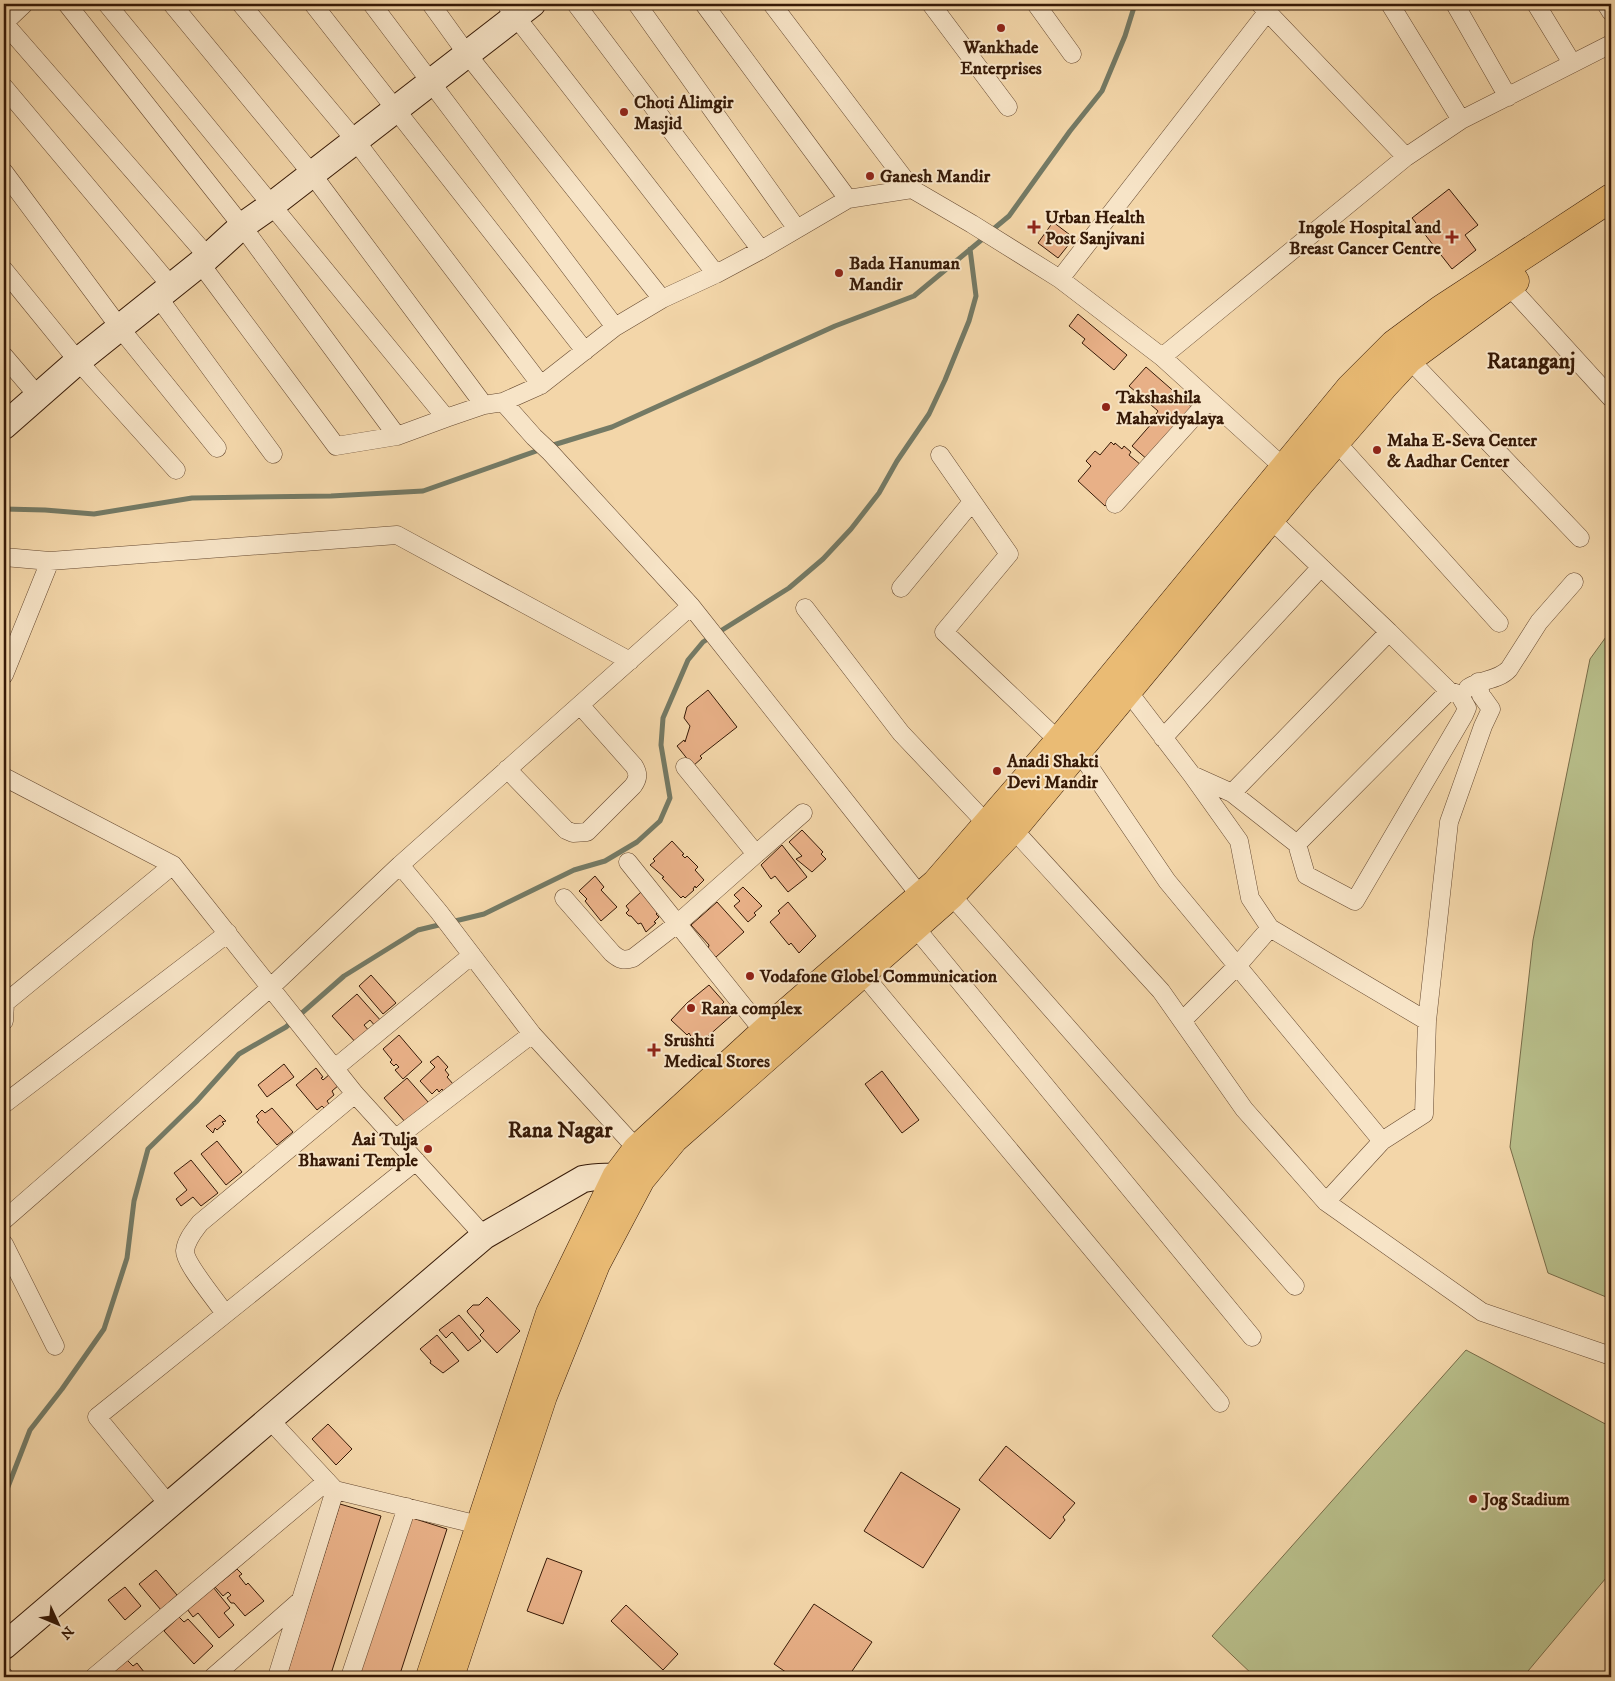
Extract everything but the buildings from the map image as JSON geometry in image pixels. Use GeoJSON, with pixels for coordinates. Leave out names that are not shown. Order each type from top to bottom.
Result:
{"type":"FeatureCollection","features":[{"type":"Feature","properties":{"kind":"main road"},"geometry":{"type":"LineString","coordinates":[[1329,433],[1350,388],[1394,344],[1440,310],[1611,198]]}},
{"type":"Feature","properties":{"kind":"main road"},"geometry":{"type":"LineString","coordinates":[[450,1677],[543,1396],[629,1178],[637,1149],[764,1032],[924,908],[1013,829],[1068,745],[1329,433],[1409,359],[1533,268],[1611,220]]}},
{"type":"Feature","properties":{"kind":"main road"},"geometry":{"type":"LineString","coordinates":[[430,1677],[550,1313],[629,1178],[862,973],[924,908],[936,883],[987,824],[1127,690],[1263,512]]}},
{"type":"Feature","properties":{"kind":"street"},"geometry":{"type":"LineString","coordinates":[[24,4],[5,19],[204,260],[336,446],[398,436],[484,405],[503,402],[541,385],[616,327],[662,299],[716,274],[761,250],[848,199],[912,189]]}},
{"type":"Feature","properties":{"kind":"street"},"geometry":{"type":"LineString","coordinates":[[67,4],[242,226],[398,436]]}},
{"type":"Feature","properties":{"kind":"street"},"geometry":{"type":"LineString","coordinates":[[108,4],[446,418]]}},
{"type":"Feature","properties":{"kind":"street"},"geometry":{"type":"LineString","coordinates":[[172,4],[312,174],[484,405]]}},
{"type":"Feature","properties":{"kind":"street"},"geometry":{"type":"LineString","coordinates":[[241,4],[355,140],[541,385]]}},
{"type":"Feature","properties":{"kind":"street"},"geometry":{"type":"LineString","coordinates":[[313,4],[585,351]]}},
{"type":"Feature","properties":{"kind":"street"},"geometry":{"type":"LineString","coordinates":[[372,4],[616,327]]}},
{"type":"Feature","properties":{"kind":"street"},"geometry":{"type":"LineString","coordinates":[[431,4],[467,54],[662,299]]}},
{"type":"Feature","properties":{"kind":"street"},"geometry":{"type":"LineString","coordinates":[[576,4],[761,250]]}},
{"type":"Feature","properties":{"kind":"street"},"geometry":{"type":"LineString","coordinates":[[636,4],[797,229]]}},
{"type":"Feature","properties":{"kind":"street"},"geometry":{"type":"LineString","coordinates":[[704,4],[848,199]]}},
{"type":"Feature","properties":{"kind":"street"},"geometry":{"type":"LineString","coordinates":[[772,4],[912,189],[1060,279],[1162,357],[1293,476]]}},
{"type":"Feature","properties":{"kind":"street"},"geometry":{"type":"LineString","coordinates":[[931,4],[1008,107]]}},
{"type":"Feature","properties":{"kind":"street"},"geometry":{"type":"LineString","coordinates":[[1036,4],[1072,54]]}},
{"type":"Feature","properties":{"kind":"street"},"geometry":{"type":"LineString","coordinates":[[1390,4],[1461,120]]}},
{"type":"Feature","properties":{"kind":"street"},"geometry":{"type":"LineString","coordinates":[[1455,4],[1508,97]]}},
{"type":"Feature","properties":{"kind":"street"},"geometry":{"type":"LineString","coordinates":[[1536,4],[1572,63]]}},
{"type":"Feature","properties":{"kind":"street"},"geometry":{"type":"LineString","coordinates":[[1606,4],[1611,12]]}},
{"type":"Feature","properties":{"kind":"street"},"geometry":{"type":"LineString","coordinates":[[4,426],[78,362],[204,260],[242,226],[432,82],[467,54],[518,8],[716,274]]}},
{"type":"Feature","properties":{"kind":"street"},"geometry":{"type":"LineString","coordinates":[[1060,279],[1264,8],[1406,157]]}},
{"type":"Feature","properties":{"kind":"street"},"geometry":{"type":"LineString","coordinates":[[1162,357],[1406,157],[1461,120],[1611,44]]}},
{"type":"Feature","properties":{"kind":"street"},"geometry":{"type":"LineString","coordinates":[[4,87],[164,292],[273,454]]}},
{"type":"Feature","properties":{"kind":"street"},"geometry":{"type":"LineString","coordinates":[[4,172],[120,328],[217,448]]}},
{"type":"Feature","properties":{"kind":"street"},"geometry":{"type":"LineString","coordinates":[[4,270],[78,362],[176,470]]}},
{"type":"Feature","properties":{"kind":"street"},"geometry":{"type":"LineString","coordinates":[[1509,286],[1611,398]]}},
{"type":"Feature","properties":{"kind":"street"},"geometry":{"type":"LineString","coordinates":[[4,356],[38,396]]}},
{"type":"Feature","properties":{"kind":"street"},"geometry":{"type":"LineString","coordinates":[[1409,359],[1580,538]]}},
{"type":"Feature","properties":{"kind":"street"},"geometry":{"type":"LineString","coordinates":[[1116,504],[1210,400]]}},
{"type":"Feature","properties":{"kind":"street"},"geometry":{"type":"LineString","coordinates":[[503,402],[696,612],[1252,1337]]}},
{"type":"Feature","properties":{"kind":"street"},"geometry":{"type":"LineString","coordinates":[[1329,433],[1499,623]]}},
{"type":"Feature","properties":{"kind":"street"},"geometry":{"type":"LineString","coordinates":[[940,455],[1009,554],[944,632],[1068,745],[1167,881],[1382,1141]]}},
{"type":"Feature","properties":{"kind":"street"},"geometry":{"type":"LineString","coordinates":[[901,588],[972,502]]}},
{"type":"Feature","properties":{"kind":"street"},"geometry":{"type":"LineString","coordinates":[[1192,775],[1232,793],[1297,844],[1306,875],[1355,901],[1467,708],[1454,693],[1263,512]]}},
{"type":"Feature","properties":{"kind":"street"},"geometry":{"type":"LineString","coordinates":[[4,557],[50,561],[397,535],[630,661]]}},
{"type":"Feature","properties":{"kind":"street"},"geometry":{"type":"LineString","coordinates":[[4,675],[50,561]]}},
{"type":"Feature","properties":{"kind":"street"},"geometry":{"type":"LineString","coordinates":[[1163,738],[1321,567]]}},
{"type":"Feature","properties":{"kind":"street"},"geometry":{"type":"LineString","coordinates":[[1297,844],[1454,693],[1478,682],[1499,677],[1509,669],[1539,622],[1574,582]]}},
{"type":"Feature","properties":{"kind":"street"},"geometry":{"type":"LineString","coordinates":[[805,608],[901,733],[987,824]]}},
{"type":"Feature","properties":{"kind":"street"},"geometry":{"type":"LineString","coordinates":[[4,1220],[271,987],[400,865],[580,704],[630,661],[696,612]]}},
{"type":"Feature","properties":{"kind":"street"},"geometry":{"type":"LineString","coordinates":[[1232,793],[1389,632]]}},
{"type":"Feature","properties":{"kind":"street"},"geometry":{"type":"LineString","coordinates":[[1326,1202],[1382,1141],[1424,1114],[1427,1021],[1449,822],[1483,726],[1491,709],[1481,695],[1478,682]]}},
{"type":"Feature","properties":{"kind":"street"},"geometry":{"type":"LineString","coordinates":[[1127,690],[1192,775],[1239,841],[1250,898],[1270,928],[1427,1021]]}},
{"type":"Feature","properties":{"kind":"street"},"geometry":{"type":"LineString","coordinates":[[507,769],[566,830],[573,833],[587,832],[633,786],[637,780],[638,772],[580,704]]}},
{"type":"Feature","properties":{"kind":"street"},"geometry":{"type":"LineString","coordinates":[[686,767],[756,854]]}},
{"type":"Feature","properties":{"kind":"street"},"geometry":{"type":"LineString","coordinates":[[4,777],[173,865],[355,1094],[484,1236]]}},
{"type":"Feature","properties":{"kind":"street"},"geometry":{"type":"LineString","coordinates":[[564,898],[612,953],[625,961],[633,958],[677,924],[803,813]]}},
{"type":"Feature","properties":{"kind":"street"},"geometry":{"type":"LineString","coordinates":[[1013,829],[1161,991],[1244,1110],[1326,1202],[1482,1312],[1611,1356]]}},
{"type":"Feature","properties":{"kind":"street"},"geometry":{"type":"LineString","coordinates":[[628,862],[764,1032]]}},
{"type":"Feature","properties":{"kind":"street"},"geometry":{"type":"LineString","coordinates":[[4,1021],[4,999],[173,865]]}},
{"type":"Feature","properties":{"kind":"street"},"geometry":{"type":"LineString","coordinates":[[400,865],[439,912],[532,1034],[637,1149]]}},
{"type":"Feature","properties":{"kind":"street"},"geometry":{"type":"LineString","coordinates":[[924,908],[1295,1286]]}},
{"type":"Feature","properties":{"kind":"street"},"geometry":{"type":"LineString","coordinates":[[1182,1020],[1237,966],[1270,928]]}},
{"type":"Feature","properties":{"kind":"street"},"geometry":{"type":"LineString","coordinates":[[4,1104],[228,933]]}},
{"type":"Feature","properties":{"kind":"street"},"geometry":{"type":"LineString","coordinates":[[335,1068],[472,955]]}},
{"type":"Feature","properties":{"kind":"street"},"geometry":{"type":"LineString","coordinates":[[862,973],[1220,1403]]}},
{"type":"Feature","properties":{"kind":"street"},"geometry":{"type":"LineString","coordinates":[[395,1139],[532,1034]]}},
{"type":"Feature","properties":{"kind":"street"},"geometry":{"type":"LineString","coordinates":[[226,1314],[190,1264],[185,1252],[188,1239],[200,1223],[355,1094]]}},
{"type":"Feature","properties":{"kind":"street"},"geometry":{"type":"LineString","coordinates":[[169,1505],[97,1417],[416,1161]]}},
{"type":"Feature","properties":{"kind":"street"},"geometry":{"type":"LineString","coordinates":[[4,1646],[484,1236],[582,1179],[591,1177],[629,1178]]}},
{"type":"Feature","properties":{"kind":"street"},"geometry":{"type":"LineString","coordinates":[[4,1244],[55,1346]]}},
{"type":"Feature","properties":{"kind":"street"},"geometry":{"type":"LineString","coordinates":[[270,1419],[331,1485],[479,1525]]}},
{"type":"Feature","properties":{"kind":"street"},"geometry":{"type":"LineString","coordinates":[[277,1677],[301,1600],[331,1485]]}},
{"type":"Feature","properties":{"kind":"street"},"geometry":{"type":"LineString","coordinates":[[94,1677],[331,1485]]}},
{"type":"Feature","properties":{"kind":"street"},"geometry":{"type":"LineString","coordinates":[[350,1677],[407,1507]]}},
{"type":"Feature","properties":{"kind":"street"},"geometry":{"type":"LineString","coordinates":[[213,1677],[301,1600]]}},
{"type":"Feature","properties":{"kind":"green space"},"geometry":{"type":"Polygon","coordinates":[[[1611,630],[1611,1299],[1548,1273],[1510,1147],[1533,940],[1590,659],[1611,630]]]}},
{"type":"Feature","properties":{"kind":"green space","name":"Jog Stadium"},"geometry":{"type":"Polygon","coordinates":[[[1466,1350],[1611,1427],[1611,1572],[1523,1677],[1255,1677],[1212,1636],[1466,1350]]]}},
{"type":"Feature","properties":{"kind":"waterway"},"geometry":{"type":"LineString","coordinates":[[991,231],[1009,216],[1070,131],[1102,91],[1125,36],[1135,4]]}},
{"type":"Feature","properties":{"kind":"waterway"},"geometry":{"type":"LineString","coordinates":[[550,446],[612,427],[835,326],[914,296],[985,237]]}},
{"type":"Feature","properties":{"kind":"waterway"},"geometry":{"type":"LineString","coordinates":[[451,922],[484,914],[574,870],[605,861],[637,842],[660,821],[670,798],[661,745],[663,718],[688,660],[703,642],[789,588],[823,559],[851,529],[879,493],[897,461],[929,414],[969,321],[976,296],[970,249]]}},
{"type":"Feature","properties":{"kind":"waterway"},"geometry":{"type":"LineString","coordinates":[[4,509],[94,514],[192,498],[331,496],[423,491],[542,449]]}},
{"type":"Feature","properties":{"kind":"waterway"},"geometry":{"type":"LineString","coordinates":[[4,1497],[30,1430],[62,1389],[104,1329],[127,1258],[134,1201],[148,1149],[196,1102],[239,1054],[286,1027],[344,976],[418,930],[443,924]]}},
{"type":"Feature","properties":{"kind":"place","name":"Wankhade Enterprises"},"geometry":{"type":"Point","coordinates":[1001,28]}},
{"type":"Feature","properties":{"kind":"place","name":"Choti Alimgir Masjid"},"geometry":{"type":"Point","coordinates":[624,112]}},
{"type":"Feature","properties":{"kind":"place","name":"Ganesh Mandir"},"geometry":{"type":"Point","coordinates":[870,176]}},
{"type":"Feature","properties":{"kind":"place","name":"Urban Health Post Sanjivani"},"geometry":{"type":"Point","coordinates":[1034,227]}},
{"type":"Feature","properties":{"kind":"place","name":"Ingole Hospital and Breast Cancer Centre"},"geometry":{"type":"Point","coordinates":[1452,237]}},
{"type":"Feature","properties":{"kind":"place","name":"Bada Hanuman Mandir"},"geometry":{"type":"Point","coordinates":[839,273]}},
{"type":"Feature","properties":{"kind":"place","name":"Takshashila Mahavidyalaya"},"geometry":{"type":"Point","coordinates":[1106,407]}},
{"type":"Feature","properties":{"kind":"place","name":"Maha E-Seva Center & Aadhar Center"},"geometry":{"type":"Point","coordinates":[1377,450]}},
{"type":"Feature","properties":{"kind":"place","name":"Anadi Shakti Devi Mandir"},"geometry":{"type":"Point","coordinates":[997,771]}},
{"type":"Feature","properties":{"kind":"place","name":"Vodafone Globel Communication"},"geometry":{"type":"Point","coordinates":[750,976]}},
{"type":"Feature","properties":{"kind":"place","name":"Rana complex"},"geometry":{"type":"Point","coordinates":[691,1008]}},
{"type":"Feature","properties":{"kind":"place","name":"Srushti Medical Stores"},"geometry":{"type":"Point","coordinates":[654,1050]}},
{"type":"Feature","properties":{"kind":"place","name":"Aai Tulja Bhawani Temple"},"geometry":{"type":"Point","coordinates":[428,1149]}},
{"type":"Feature","properties":{"kind":"place","name":"Jog Stadium"},"geometry":{"type":"Point","coordinates":[1473,1499]}},
{"type":"Feature","properties":{"kind":"district","name":"Ratanganj"},"geometry":{"type":"Point","coordinates":[1531,360]}},
{"type":"Feature","properties":{"kind":"district","name":"Rana Nagar"},"geometry":{"type":"Point","coordinates":[560,1129]}}]}
